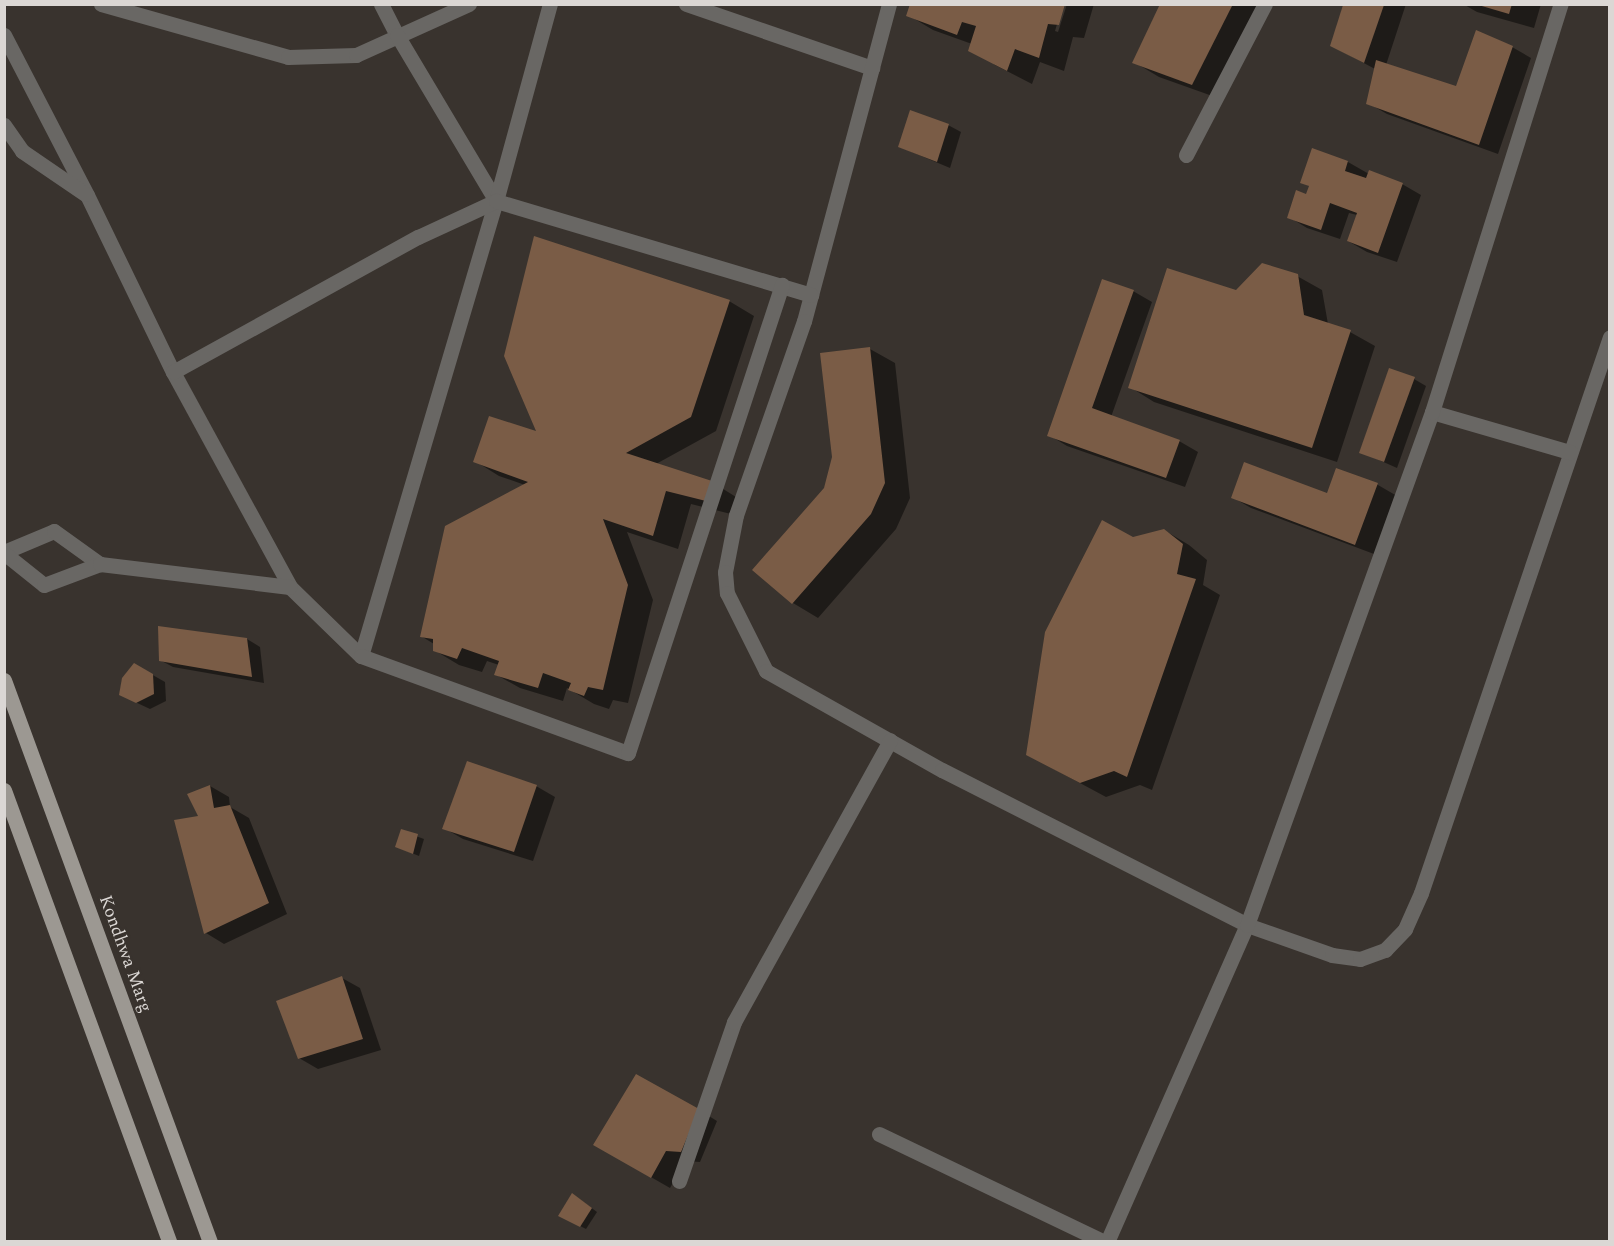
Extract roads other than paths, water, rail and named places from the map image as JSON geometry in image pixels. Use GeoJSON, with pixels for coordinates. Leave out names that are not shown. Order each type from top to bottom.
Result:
{"type":"FeatureCollection","features":[{"type":"Feature","properties":{"kind":"main road","name":"Kondhwa Marg"},"geometry":{"type":"LineString","coordinates":[[4,680],[210,1242]]}},
{"type":"Feature","properties":{"kind":"main road"},"geometry":{"type":"LineString","coordinates":[[4,790],[169,1242]]}},
{"type":"Feature","properties":{"kind":"lane"},"geometry":{"type":"LineString","coordinates":[[101,4],[288,57],[356,55],[469,4]]}},
{"type":"Feature","properties":{"kind":"lane"},"geometry":{"type":"LineString","coordinates":[[381,4],[397,35],[496,201]]}},
{"type":"Feature","properties":{"kind":"lane"},"geometry":{"type":"LineString","coordinates":[[361,656],[496,201],[550,4]]}},
{"type":"Feature","properties":{"kind":"lane"},"geometry":{"type":"LineString","coordinates":[[686,4],[872,68]]}},
{"type":"Feature","properties":{"kind":"lane"},"geometry":{"type":"LineString","coordinates":[[889,4],[811,295],[736,515],[724,572],[728,593],[766,671],[890,740],[1247,925],[1332,955],[1360,959],[1385,950],[1405,929],[1421,893],[1610,337]]}},
{"type":"Feature","properties":{"kind":"lane"},"geometry":{"type":"LineString","coordinates":[[1186,155],[1265,4]]}},
{"type":"Feature","properties":{"kind":"lane"},"geometry":{"type":"LineString","coordinates":[[879,1134],[1106,1242],[1247,925],[1432,412],[1561,4]]}},
{"type":"Feature","properties":{"kind":"lane"},"geometry":{"type":"LineString","coordinates":[[4,35],[87,195],[172,372],[290,587],[361,656],[628,753],[783,285]]}},
{"type":"Feature","properties":{"kind":"lane"},"geometry":{"type":"LineString","coordinates":[[4,125],[22,152],[87,195]]}},
{"type":"Feature","properties":{"kind":"lane"},"geometry":{"type":"LineString","coordinates":[[172,372],[418,237],[496,201],[811,295]]}},
{"type":"Feature","properties":{"kind":"lane"},"geometry":{"type":"LineString","coordinates":[[1432,412],[1570,452]]}},
{"type":"Feature","properties":{"kind":"lane"},"geometry":{"type":"LineString","coordinates":[[100,564],[54,531],[4,552],[44,585],[100,564],[290,587]]}},
{"type":"Feature","properties":{"kind":"lane"},"geometry":{"type":"LineString","coordinates":[[679,1181],[734,1022],[890,740]]}}]}
